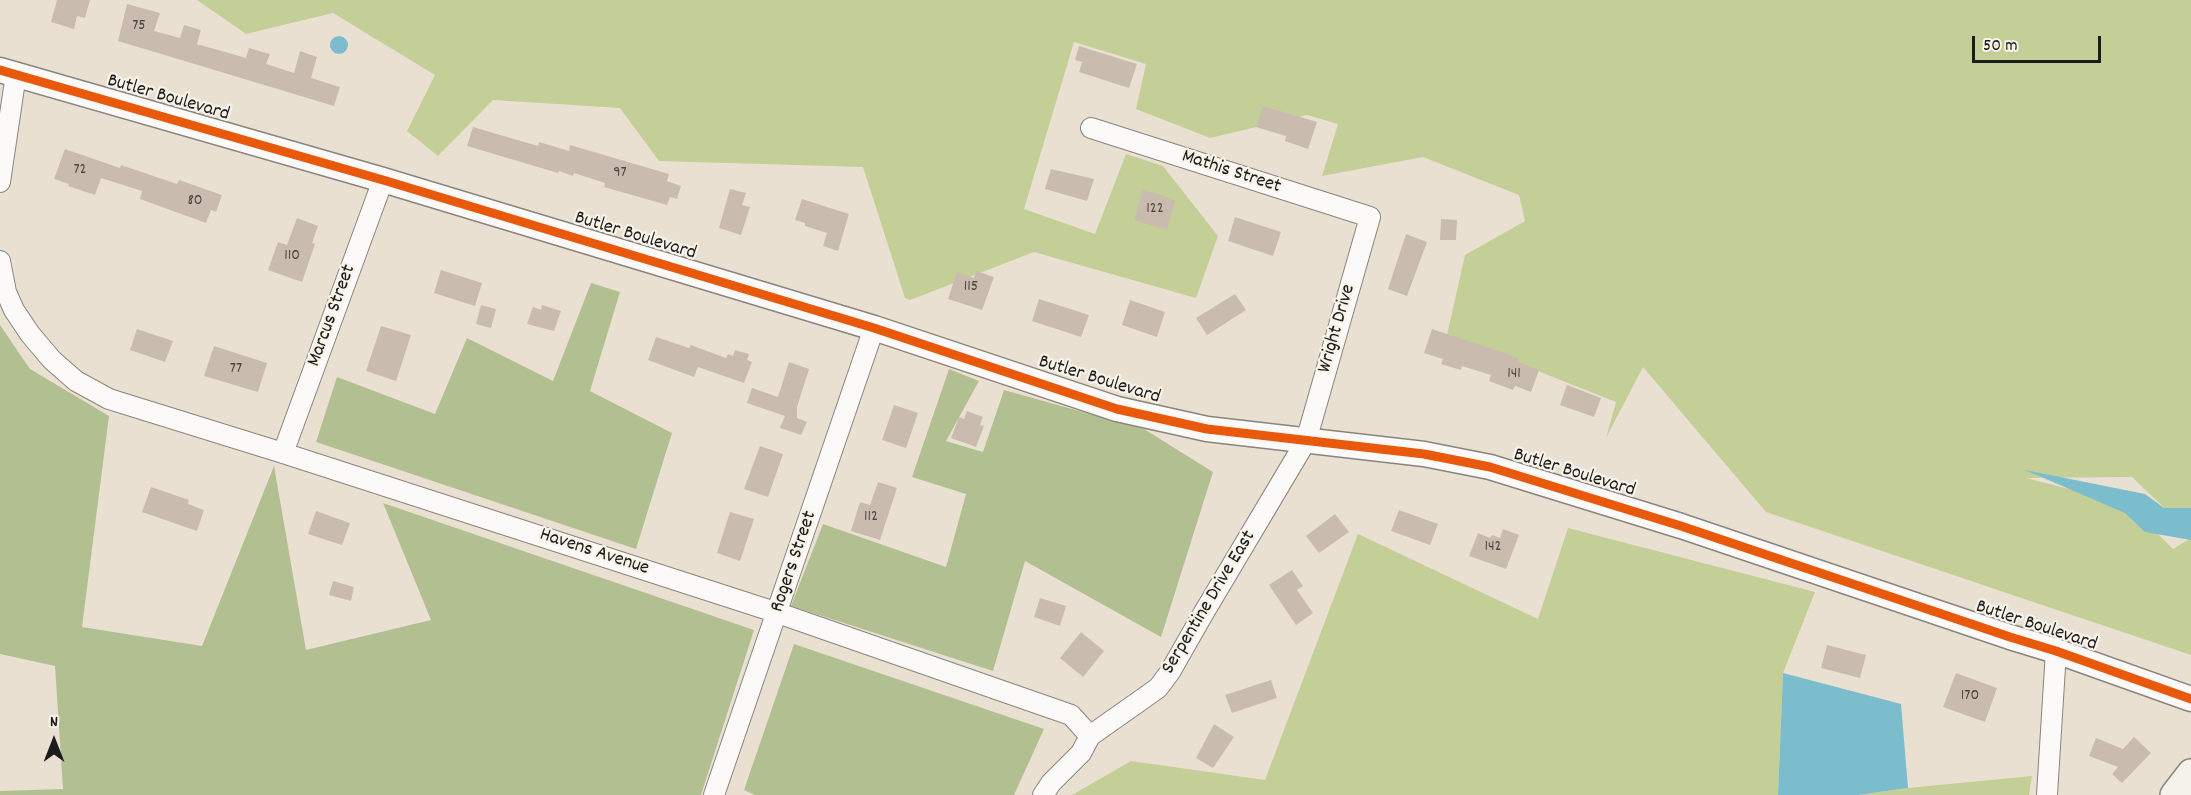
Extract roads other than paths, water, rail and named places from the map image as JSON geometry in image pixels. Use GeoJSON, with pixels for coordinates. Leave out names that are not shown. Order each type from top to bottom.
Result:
{"type":"FeatureCollection","features":[{"type":"Feature","properties":{"kind":"main road"},"geometry":{"type":"LineString","coordinates":[[2174,795],[2191,773]]}},
{"type":"Feature","properties":{"kind":"street","name":"Butler Boulevard"},"geometry":{"type":"LineString","coordinates":[[8,72],[383,180],[874,328],[1117,409],[1206,429],[1424,454],[1490,467],[1681,526],[2056,651],[2191,699]]}},
{"type":"Feature","properties":{"kind":"street"},"geometry":{"type":"LineString","coordinates":[[0,182],[8,72]]}},
{"type":"Feature","properties":{"kind":"street","name":"Mathis Street"},"geometry":{"type":"LineString","coordinates":[[1091,128],[1370,217]]}},
{"type":"Feature","properties":{"kind":"street","name":"Marcus Street"},"geometry":{"type":"LineString","coordinates":[[283,453],[383,180]]}},
{"type":"Feature","properties":{"kind":"street","name":"Wright Drive"},"geometry":{"type":"LineString","coordinates":[[1306,441],[1370,217]]}},
{"type":"Feature","properties":{"kind":"street","name":"Havens Avenue"},"geometry":{"type":"LineString","coordinates":[[0,261],[6,292],[14,310],[30,334],[52,360],[76,381],[109,399],[778,613],[1071,715],[1090,736]]}},
{"type":"Feature","properties":{"kind":"street","name":"Rogers Street"},"geometry":{"type":"LineString","coordinates":[[714,795],[874,328]]}},
{"type":"Feature","properties":{"kind":"street","name":"Serpentine Drive East"},"geometry":{"type":"LineString","coordinates":[[1043,795],[1051,783],[1081,753],[1090,736],[1158,688],[1170,672],[1306,441]]}},
{"type":"Feature","properties":{"kind":"street"},"geometry":{"type":"LineString","coordinates":[[2047,795],[2056,651]]}},
{"type":"Feature","properties":{"kind":"water"},"geometry":{"type":"Polygon","coordinates":[[[339,36],[345,39],[348,45],[345,51],[339,54],[333,51],[330,45],[333,39],[339,36]]]}},
{"type":"Feature","properties":{"kind":"water"},"geometry":{"type":"Polygon","coordinates":[[[2025,470],[2145,494],[2164,508],[2191,508],[2191,540],[2145,532],[2125,513],[2025,470]]]}},
{"type":"Feature","properties":{"kind":"water"},"geometry":{"type":"Polygon","coordinates":[[[1783,673],[1901,704],[1908,788],[1858,795],[1778,795],[1783,673]]]}}]}
